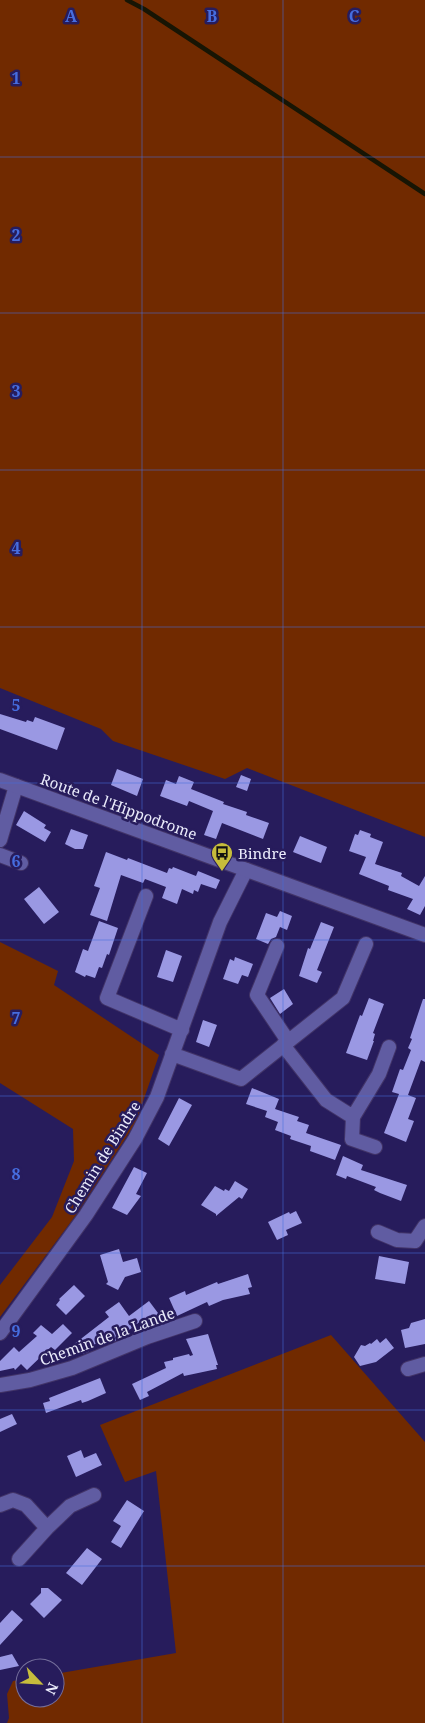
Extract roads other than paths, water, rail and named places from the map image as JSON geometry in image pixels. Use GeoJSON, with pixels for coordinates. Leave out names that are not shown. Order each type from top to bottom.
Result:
{"type":"FeatureCollection","features":[{"type":"Feature","properties":{"kind":"street","name":"Route de l'Hippodrome"},"geometry":{"type":"LineString","coordinates":[[0,780],[425,935]]}},
{"type":"Feature","properties":{"kind":"street"},"geometry":{"type":"LineString","coordinates":[[0,840],[16,786]]}},
{"type":"Feature","properties":{"kind":"street"},"geometry":{"type":"LineString","coordinates":[[0,856],[21,863]]}},
{"type":"Feature","properties":{"kind":"street","name":"Chemin de Bindre"},"geometry":{"type":"LineString","coordinates":[[0,1333],[86,1215],[135,1139],[157,1097],[220,922],[246,870]]}},
{"type":"Feature","properties":{"kind":"street"},"geometry":{"type":"LineString","coordinates":[[146,896],[107,998],[182,1030]]}},
{"type":"Feature","properties":{"kind":"street"},"geometry":{"type":"LineString","coordinates":[[172,1054],[241,1079],[343,998],[366,944]]}},
{"type":"Feature","properties":{"kind":"street"},"geometry":{"type":"LineString","coordinates":[[277,946],[257,995],[286,1043],[326,1100],[353,1117]]}},
{"type":"Feature","properties":{"kind":"street"},"geometry":{"type":"LineString","coordinates":[[375,1147],[352,1139],[353,1117],[379,1074],[389,1047]]}},
{"type":"Feature","properties":{"kind":"street"},"geometry":{"type":"LineString","coordinates":[[378,1232],[397,1240],[415,1241],[425,1226]]}},
{"type":"Feature","properties":{"kind":"street","name":"Chemin de la Lande"},"geometry":{"type":"LineString","coordinates":[[0,1385],[30,1380],[72,1368],[147,1337],[195,1322]]}},
{"type":"Feature","properties":{"kind":"street"},"geometry":{"type":"LineString","coordinates":[[408,1369],[425,1364]]}},
{"type":"Feature","properties":{"kind":"street"},"geometry":{"type":"LineString","coordinates":[[19,1559],[70,1506],[94,1495]]}},
{"type":"Feature","properties":{"kind":"street"},"geometry":{"type":"LineString","coordinates":[[0,1505],[13,1500],[26,1505],[47,1528]]}},
{"type":"Feature","properties":{"kind":"waterway"},"geometry":{"type":"LineString","coordinates":[[127,0],[144,9],[425,194]]}},
{"type":"Feature","properties":{"kind":"place","name":"Bindre"},"geometry":{"type":"Point","coordinates":[222,872]}}]}
